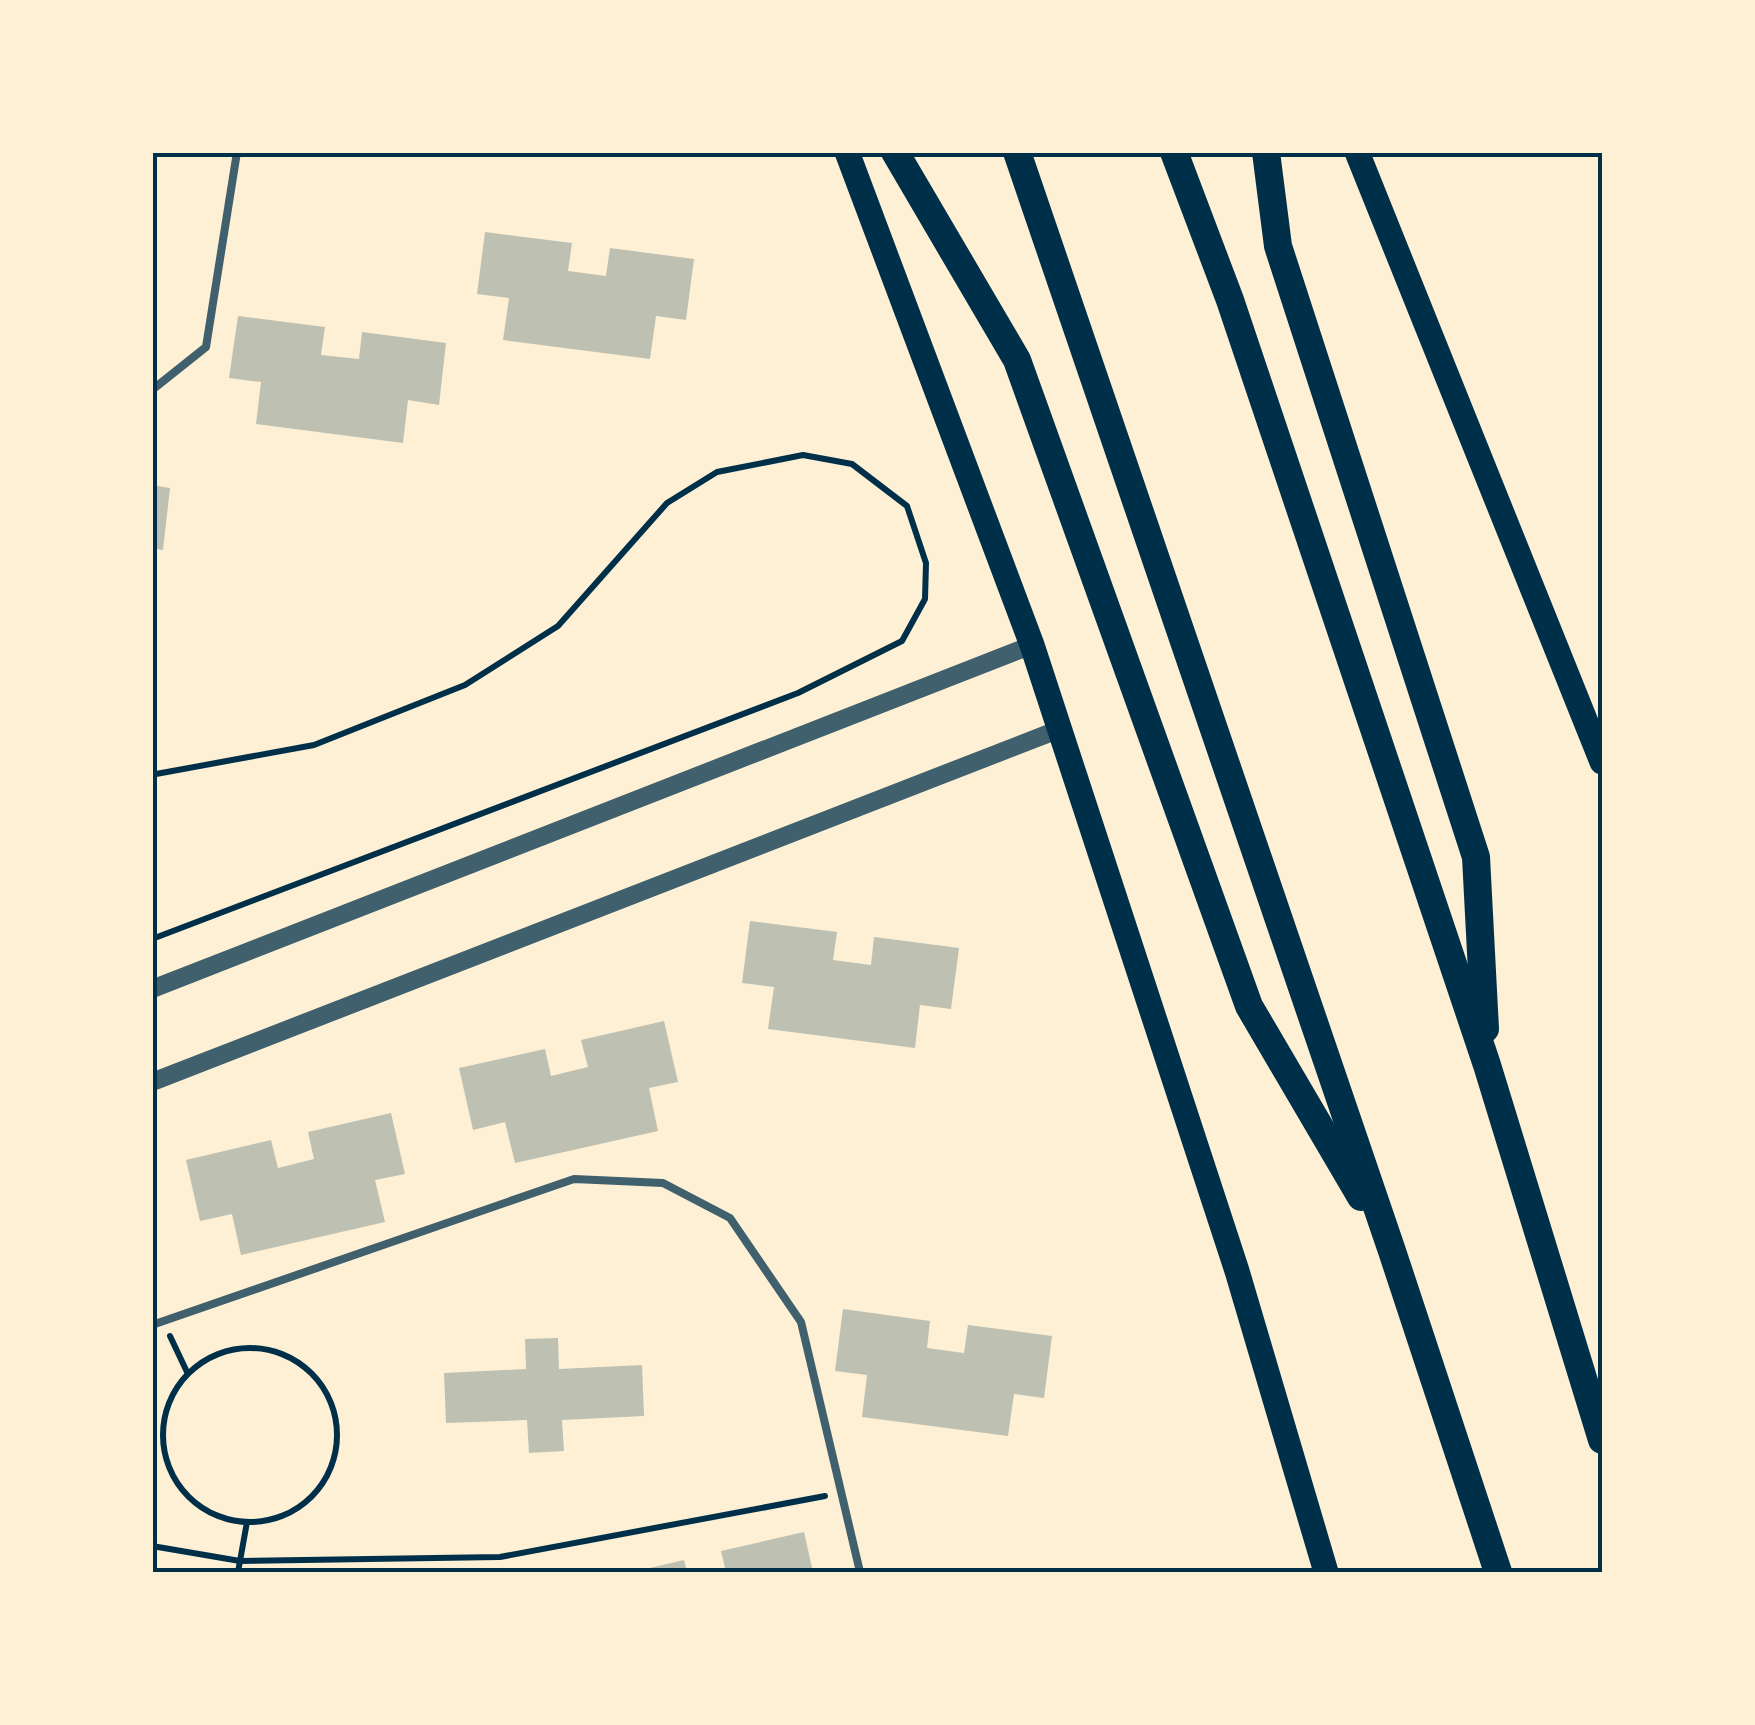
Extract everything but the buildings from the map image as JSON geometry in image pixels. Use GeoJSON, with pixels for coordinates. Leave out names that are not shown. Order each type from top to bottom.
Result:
{"type":"FeatureCollection","features":[{"type":"Feature","properties":{"kind":"highway"},"geometry":{"type":"LineString","coordinates":[[895,152],[1018,360],[1249,1006],[1392,1251]]}},
{"type":"Feature","properties":{"kind":"highway"},"geometry":{"type":"LineString","coordinates":[[1017,152],[1498,1572]]}},
{"type":"Feature","properties":{"kind":"highway"},"geometry":{"type":"LineString","coordinates":[[1174,152],[1230,300],[1487,1065],[1602,1440]]}},
{"type":"Feature","properties":{"kind":"highway"},"geometry":{"type":"LineString","coordinates":[[1266,152],[1278,246],[1476,856],[1487,1065]]}},
{"type":"Feature","properties":{"kind":"main road"},"geometry":{"type":"LineString","coordinates":[[847,152],[1032,646],[1237,1270],[1326,1572]]}},
{"type":"Feature","properties":{"kind":"main road"},"geometry":{"type":"LineString","coordinates":[[1358,152],[1602,762]]}},
{"type":"Feature","properties":{"kind":"street"},"geometry":{"type":"LineString","coordinates":[[152,989],[1032,646]]}},
{"type":"Feature","properties":{"kind":"street"},"geometry":{"type":"LineString","coordinates":[[152,1082],[1060,730]]}},
{"type":"Feature","properties":{"kind":"lane"},"geometry":{"type":"LineString","coordinates":[[152,390],[206,348],[237,152]]}},
{"type":"Feature","properties":{"kind":"lane"},"geometry":{"type":"LineString","coordinates":[[152,1325],[574,1180],[663,1182],[730,1218],[801,1322],[860,1572]]}},
{"type":"Feature","properties":{"kind":"path"},"geometry":{"type":"LineString","coordinates":[[152,940],[798,693],[902,641],[925,599],[926,563],[906,506],[852,464],[802,455],[717,472],[667,503],[558,626],[465,685],[314,745],[156,774]]}},
{"type":"Feature","properties":{"kind":"path"},"geometry":{"type":"LineString","coordinates":[[163,1321],[188,1372]]}},
{"type":"Feature","properties":{"kind":"path"},"geometry":{"type":"LineString","coordinates":[[239,1347],[268,1349],[294,1359],[316,1377],[332,1402],[338,1430],[335,1458],[322,1484],[302,1506],[276,1518],[247,1522],[218,1517],[193,1502],[174,1480],[163,1453],[162,1424],[170,1396],[188,1372],[211,1356],[239,1347]]}},
{"type":"Feature","properties":{"kind":"path"},"geometry":{"type":"LineString","coordinates":[[152,1546],[240,1561],[500,1557],[841,1493]]}},
{"type":"Feature","properties":{"kind":"path"},"geometry":{"type":"LineString","coordinates":[[238,1572],[247,1522]]}}]}
